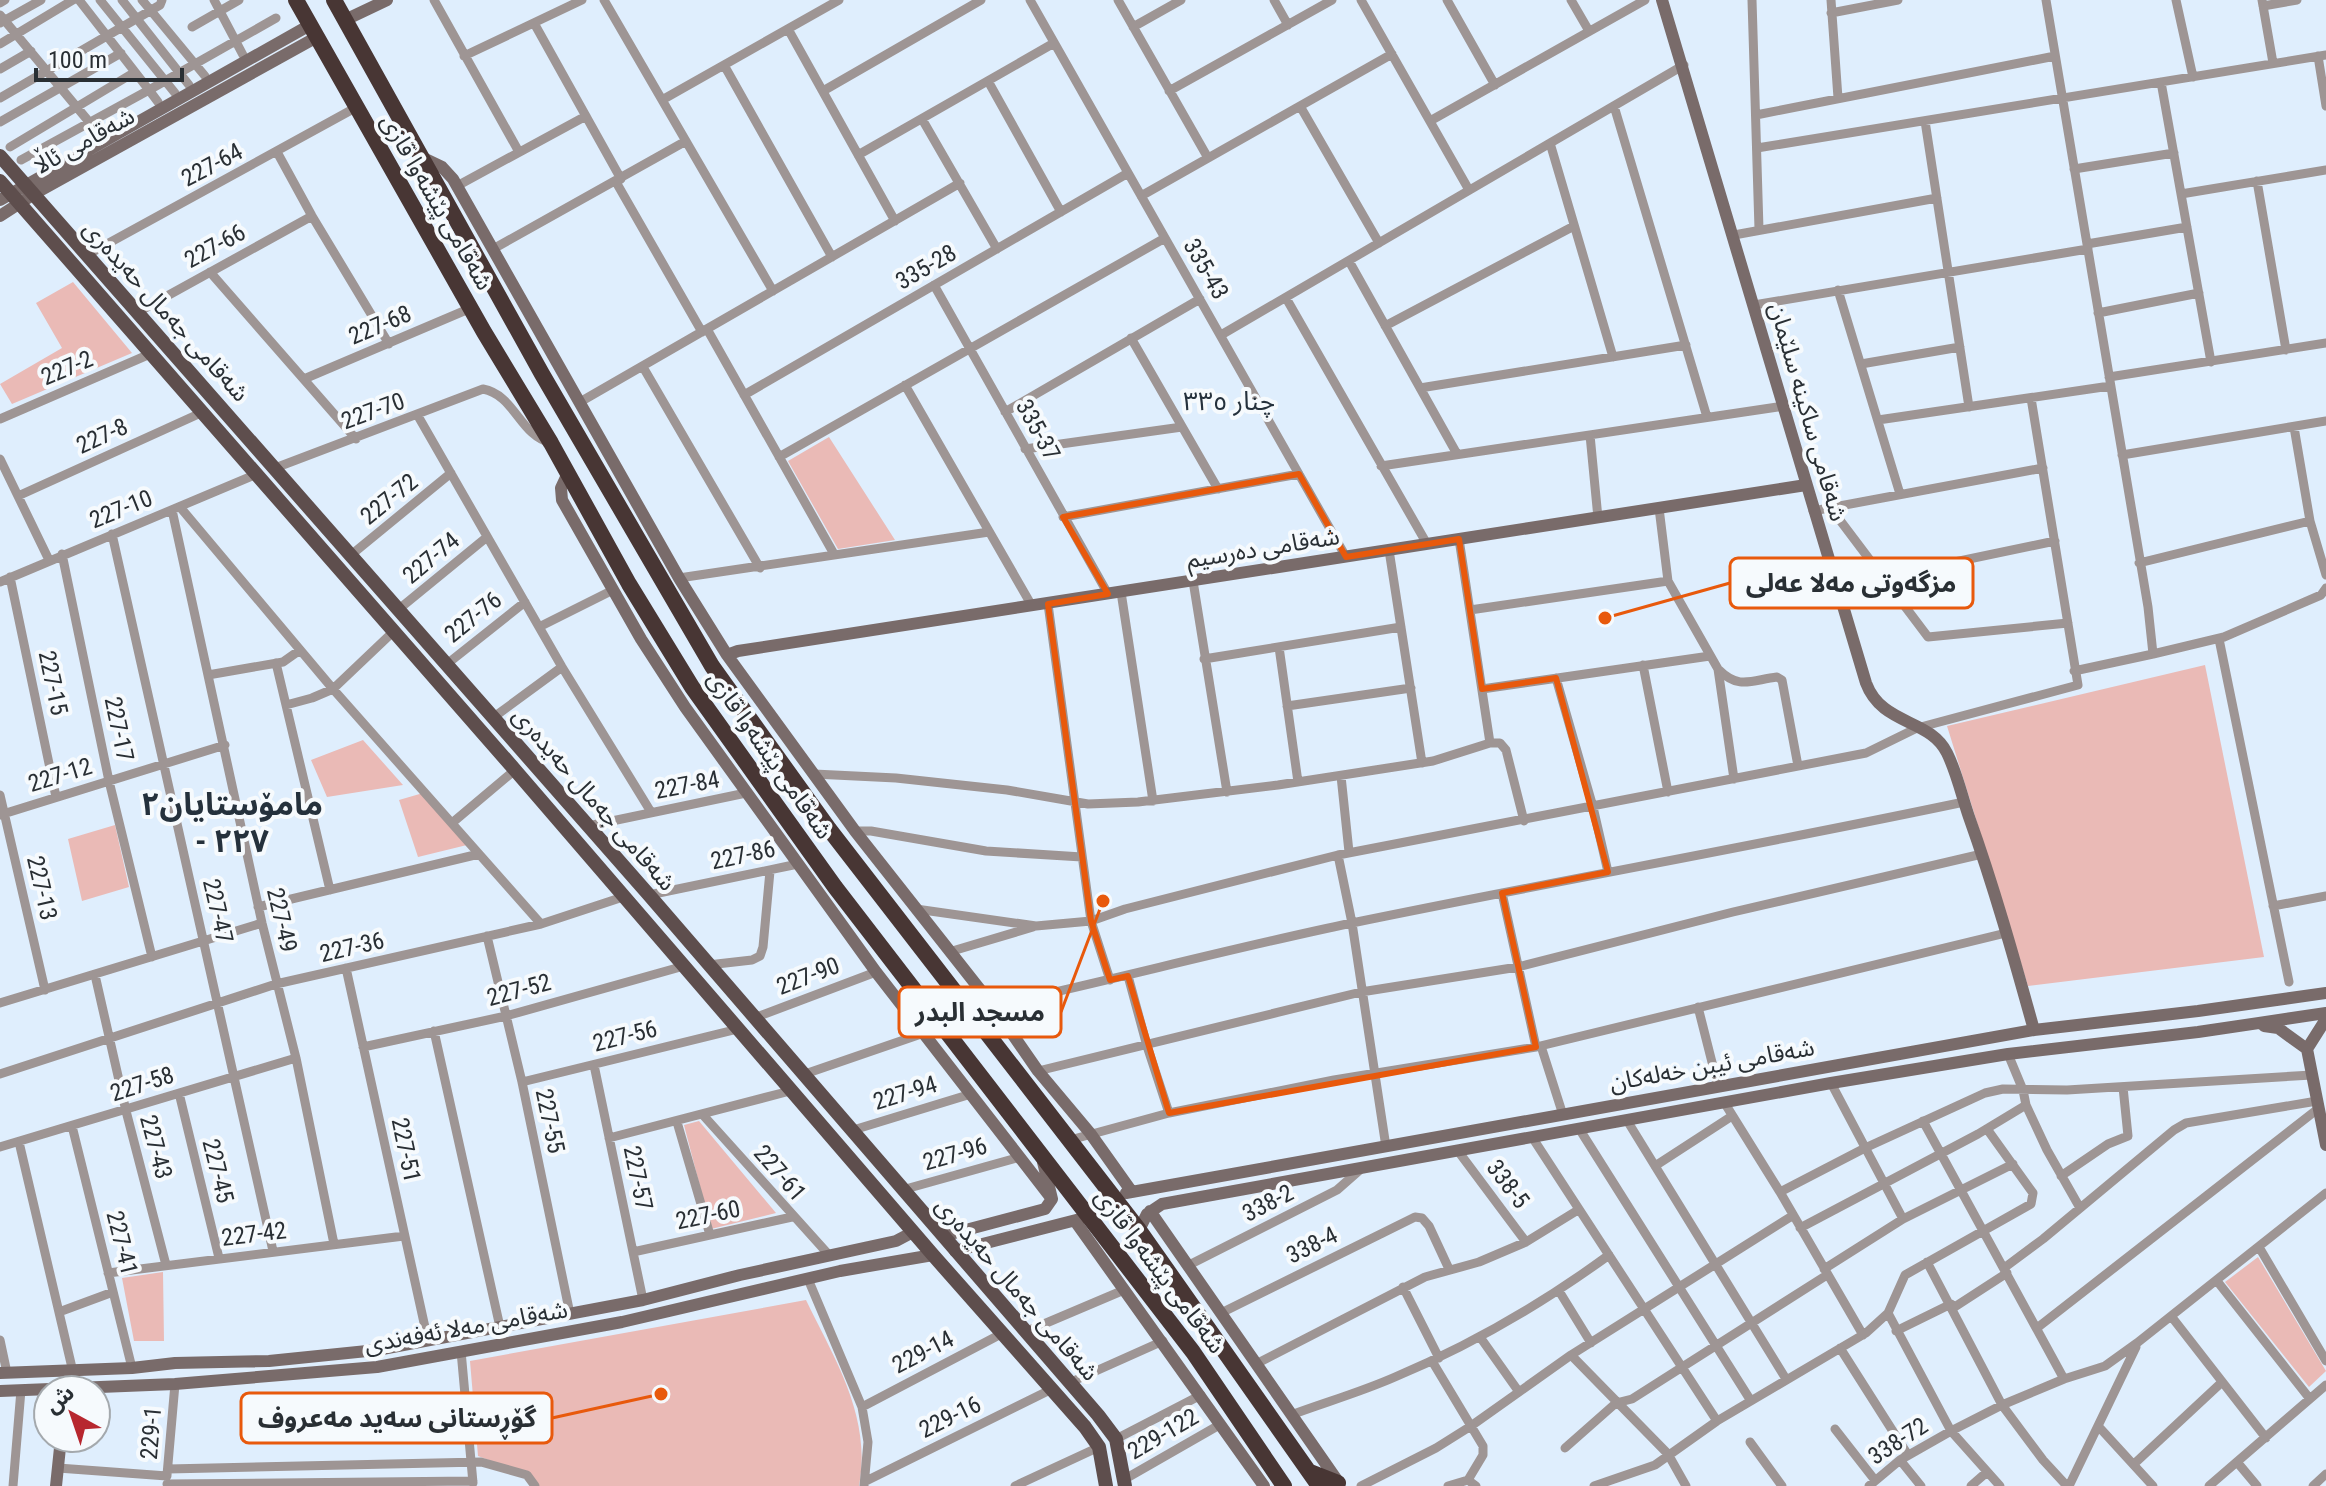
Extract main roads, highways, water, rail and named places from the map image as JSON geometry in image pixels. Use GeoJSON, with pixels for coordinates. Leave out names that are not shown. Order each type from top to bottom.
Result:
{"type":"FeatureCollection","features":[{"type":"Feature","properties":{"kind":"highway","name":"شەقامی پێشەوا قازی"},"geometry":{"type":"LineString","coordinates":[[296,0],[355,108],[551,443],[709,726],[768,794],[1040,1156],[1082,1219],[1193,1352],[1284,1486]]}},
{"type":"Feature","properties":{"kind":"highway","name":"شەقامی پێشەوا قازی"},"geometry":{"type":"LineString","coordinates":[[334,0],[542,374],[712,666],[829,829],[1139,1230],[1315,1479]]}},
{"type":"Feature","properties":{"kind":"highway"},"geometry":{"type":"LineString","coordinates":[[516,387],[542,374]]}},
{"type":"Feature","properties":{"kind":"highway"},"geometry":{"type":"LineString","coordinates":[[712,666],[727,655]]}},
{"type":"Feature","properties":{"kind":"highway"},"geometry":{"type":"LineString","coordinates":[[768,794],[779,800],[791,796],[796,787],[793,777]]}},
{"type":"Feature","properties":{"kind":"highway"},"geometry":{"type":"LineString","coordinates":[[806,848],[804,837],[810,828],[820,825],[829,829]]}},
{"type":"Feature","properties":{"kind":"highway"},"geometry":{"type":"LineString","coordinates":[[1315,1479],[1339,1484]]}},
{"type":"Feature","properties":{"kind":"main road","name":"شەقامی جەمال حەیدەری"},"geometry":{"type":"LineString","coordinates":[[5,152],[30,190],[494,717],[850,1131],[943,1236],[960,1250],[1116,1439],[1125,1483]]}},
{"type":"Feature","properties":{"kind":"main road","name":"شەقامی جەمال حەیدەری"},"geometry":{"type":"LineString","coordinates":[[0,181],[10,199],[203,412],[684,966],[926,1256],[1003,1333],[1085,1427],[1099,1447],[1106,1486]]}},
{"type":"Feature","properties":{"kind":"main road"},"geometry":{"type":"LineString","coordinates":[[361,593],[375,581]]}},
{"type":"Feature","properties":{"kind":"main road"},"geometry":{"type":"LineString","coordinates":[[700,985],[711,969]]}},
{"type":"Feature","properties":{"kind":"main road"},"geometry":{"type":"LineString","coordinates":[[1032,1366],[1045,1355]]}},
{"type":"Feature","properties":{"kind":"place","name":"مزگەوتی مەلا عەلی"},"geometry":{"type":"Point","coordinates":[1605,618]}},
{"type":"Feature","properties":{"kind":"place","name":"مسجد البدر"},"geometry":{"type":"Point","coordinates":[1103,901]}},
{"type":"Feature","properties":{"kind":"place","name":"گۆڕستانی سەید مەعروف"},"geometry":{"type":"Point","coordinates":[661,1394]}},
{"type":"Feature","properties":{"kind":"district","name":"چنار ٣٣٥"},"geometry":{"type":"Point","coordinates":[1229,401]}},
{"type":"Feature","properties":{"kind":"district","name":"مامۆستایان٢ - ٢٢٧"},"geometry":{"type":"Point","coordinates":[232,822]}}]}
